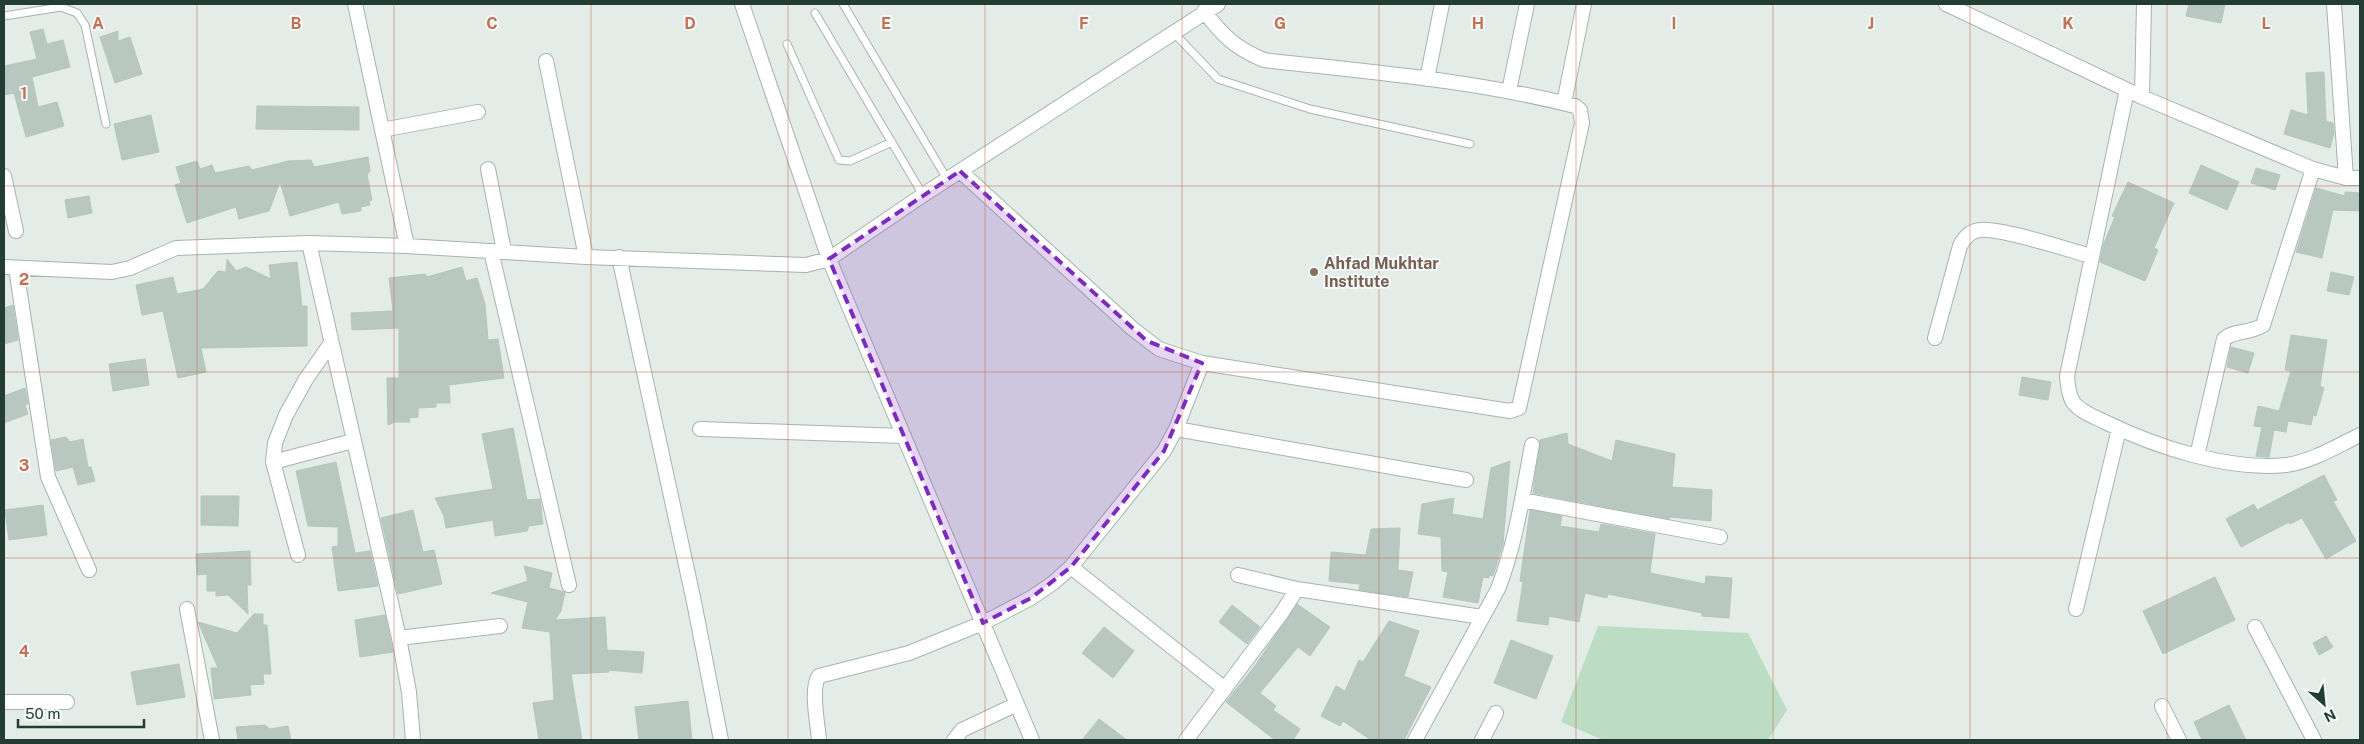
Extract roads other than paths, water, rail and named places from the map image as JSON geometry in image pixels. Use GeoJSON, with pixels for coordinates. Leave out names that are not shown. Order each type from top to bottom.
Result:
{"type":"FeatureCollection","features":[{"type":"Feature","properties":{"kind":"street"},"geometry":{"type":"LineString","coordinates":[[355,4],[407,246]]}},
{"type":"Feature","properties":{"kind":"street"},"geometry":{"type":"LineString","coordinates":[[742,4],[829,259],[1032,740]]}},
{"type":"Feature","properties":{"kind":"street"},"geometry":{"type":"LineString","coordinates":[[89,570],[48,477],[10,268],[112,272],[130,268],[176,248],[309,243],[407,246],[586,257],[806,265],[829,259],[947,179],[1173,31],[1218,4]]}},
{"type":"Feature","properties":{"kind":"street"},"geometry":{"type":"LineString","coordinates":[[1427,79],[1442,4]]}},
{"type":"Feature","properties":{"kind":"street"},"geometry":{"type":"LineString","coordinates":[[1509,91],[1527,4]]}},
{"type":"Feature","properties":{"kind":"street"},"geometry":{"type":"LineString","coordinates":[[1564,103],[1584,4]]}},
{"type":"Feature","properties":{"kind":"street"},"geometry":{"type":"LineString","coordinates":[[1946,4],[2142,97],[2313,169],[2353,178],[2334,4]]}},
{"type":"Feature","properties":{"kind":"street"},"geometry":{"type":"LineString","coordinates":[[1977,4],[1977,18]]}},
{"type":"Feature","properties":{"kind":"street"},"geometry":{"type":"LineString","coordinates":[[2142,97],[2144,4]]}},
{"type":"Feature","properties":{"kind":"street"},"geometry":{"type":"LineString","coordinates":[[960,171],[1147,341],[1159,349],[1202,363],[1516,411],[1521,404],[1582,123],[1583,115],[1580,110],[1564,103],[1509,91],[1427,79],[1264,60],[1243,52],[1222,36],[1204,11]]}},
{"type":"Feature","properties":{"kind":"street"},"geometry":{"type":"LineString","coordinates":[[546,61],[586,257]]}},
{"type":"Feature","properties":{"kind":"street"},"geometry":{"type":"LineString","coordinates":[[2127,90],[2067,376],[2068,388],[2074,402],[2086,413],[2119,429],[2197,456],[2241,463],[2271,466],[2288,465],[2360,435]]}},
{"type":"Feature","properties":{"kind":"street"},"geometry":{"type":"LineString","coordinates":[[382,130],[478,112]]}},
{"type":"Feature","properties":{"kind":"street"},"geometry":{"type":"LineString","coordinates":[[488,169],[498,251],[569,585]]}},
{"type":"Feature","properties":{"kind":"street"},"geometry":{"type":"LineString","coordinates":[[2197,456],[2224,339],[2229,334],[2246,333],[2263,325],[2313,169]]}},
{"type":"Feature","properties":{"kind":"street"},"geometry":{"type":"LineString","coordinates":[[4,176],[16,231]]}},
{"type":"Feature","properties":{"kind":"street"},"geometry":{"type":"LineString","coordinates":[[1935,338],[1960,246],[1964,239],[1973,232],[1991,229],[2091,256]]}},
{"type":"Feature","properties":{"kind":"street"},"geometry":{"type":"LineString","coordinates":[[309,243],[399,638],[409,692],[413,740]]}},
{"type":"Feature","properties":{"kind":"street"},"geometry":{"type":"LineString","coordinates":[[619,257],[692,593],[721,740]]}},
{"type":"Feature","properties":{"kind":"street"},"geometry":{"type":"LineString","coordinates":[[298,555],[273,462],[275,443],[286,415],[306,379],[331,343]]}},
{"type":"Feature","properties":{"kind":"street"},"geometry":{"type":"LineString","coordinates":[[820,740],[815,691],[815,682],[819,676],[909,653],[983,622],[1032,598],[1071,567],[1164,451],[1176,428],[1202,363]]}},
{"type":"Feature","properties":{"kind":"street"},"geometry":{"type":"LineString","coordinates":[[1176,428],[1466,480]]}},
{"type":"Feature","properties":{"kind":"street"},"geometry":{"type":"LineString","coordinates":[[700,429],[904,436]]}},
{"type":"Feature","properties":{"kind":"street"},"geometry":{"type":"LineString","coordinates":[[2076,609],[2119,429]]}},
{"type":"Feature","properties":{"kind":"street"},"geometry":{"type":"LineString","coordinates":[[273,462],[353,441]]}},
{"type":"Feature","properties":{"kind":"street"},"geometry":{"type":"LineString","coordinates":[[1415,740],[1504,574],[1522,500],[1532,445]]}},
{"type":"Feature","properties":{"kind":"street"},"geometry":{"type":"LineString","coordinates":[[1522,500],[1720,537]]}},
{"type":"Feature","properties":{"kind":"street"},"geometry":{"type":"LineString","coordinates":[[1071,567],[1225,689]]}},
{"type":"Feature","properties":{"kind":"street"},"geometry":{"type":"LineString","coordinates":[[1238,574],[1297,589],[1482,617]]}},
{"type":"Feature","properties":{"kind":"street"},"geometry":{"type":"LineString","coordinates":[[1186,740],[1297,589]]}},
{"type":"Feature","properties":{"kind":"street"},"geometry":{"type":"LineString","coordinates":[[187,610],[212,740]]}},
{"type":"Feature","properties":{"kind":"street"},"geometry":{"type":"LineString","coordinates":[[399,638],[500,626]]}},
{"type":"Feature","properties":{"kind":"street"},"geometry":{"type":"LineString","coordinates":[[2255,627],[2314,740]]}},
{"type":"Feature","properties":{"kind":"street"},"geometry":{"type":"LineString","coordinates":[[4,702],[67,702]]}},
{"type":"Feature","properties":{"kind":"street"},"geometry":{"type":"LineString","coordinates":[[954,740],[962,730],[1017,704]]}},
{"type":"Feature","properties":{"kind":"street"},"geometry":{"type":"LineString","coordinates":[[2162,706],[2180,740]]}},
{"type":"Feature","properties":{"kind":"street"},"geometry":{"type":"LineString","coordinates":[[1482,740],[1496,713]]}},
{"type":"Feature","properties":{"kind":"lane"},"geometry":{"type":"LineString","coordinates":[[843,4],[947,179]]}},
{"type":"Feature","properties":{"kind":"lane"},"geometry":{"type":"LineString","coordinates":[[4,16],[61,7],[77,12],[85,25],[106,124]]}},
{"type":"Feature","properties":{"kind":"lane"},"geometry":{"type":"LineString","coordinates":[[815,13],[923,195]]}},
{"type":"Feature","properties":{"kind":"lane"},"geometry":{"type":"LineString","coordinates":[[1173,31],[1218,79],[1310,109],[1470,144]]}},
{"type":"Feature","properties":{"kind":"lane"},"geometry":{"type":"LineString","coordinates":[[787,44],[839,160],[850,161],[892,142]]}},
{"type":"Feature","properties":{"kind":"place","name":"Ahfad Mukhtar Institute"},"geometry":{"type":"Point","coordinates":[1314,272]}}]}
